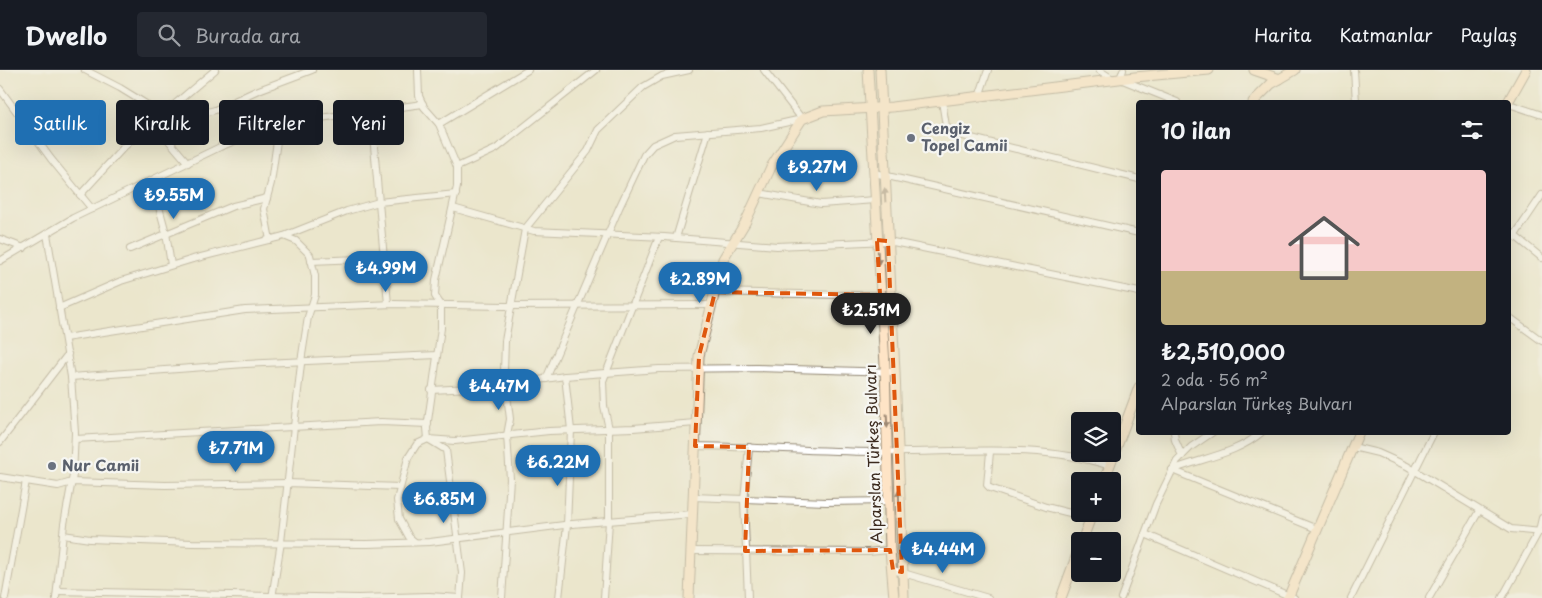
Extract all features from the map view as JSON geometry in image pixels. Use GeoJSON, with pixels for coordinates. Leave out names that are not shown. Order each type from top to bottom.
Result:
{"type":"FeatureCollection","features":[{"type":"Feature","properties":{"kind":"main road","name":"Alparslan Türkeş Bulvarı"},"geometry":{"type":"LineString","coordinates":[[868,70],[880,295],[893,451],[898,571],[894,598]]}},
{"type":"Feature","properties":{"kind":"main road","name":"Alparslan Türkeş Bulvarı"},"geometry":{"type":"LineString","coordinates":[[880,70],[895,372],[890,550],[898,571],[904,598]]}},
{"type":"Feature","properties":{"kind":"main road"},"geometry":{"type":"LineString","coordinates":[[690,598],[699,356],[723,259],[771,167],[802,119],[823,111],[882,108],[979,97],[1119,76],[1209,70]]}},
{"type":"Feature","properties":{"kind":"main road"},"geometry":{"type":"LineString","coordinates":[[1254,70],[1280,79]]}},
{"type":"Feature","properties":{"kind":"main road"},"geometry":{"type":"LineString","coordinates":[[1255,100],[1294,70]]}},
{"type":"Feature","properties":{"kind":"main road"},"geometry":{"type":"LineString","coordinates":[[1510,100],[1526,70]]}},
{"type":"Feature","properties":{"kind":"main road"},"geometry":{"type":"LineString","coordinates":[[1108,472],[1136,401]]}},
{"type":"Feature","properties":{"kind":"main road"},"geometry":{"type":"LineString","coordinates":[[1290,597],[1358,435]]}},
{"type":"Feature","properties":{"kind":"main road"},"geometry":{"type":"LineString","coordinates":[[1061,598],[1071,571]]}},
{"type":"Feature","properties":{"kind":"street"},"geometry":{"type":"LineString","coordinates":[[85,70],[140,100]]}},
{"type":"Feature","properties":{"kind":"street"},"geometry":{"type":"LineString","coordinates":[[179,100],[215,70]]}},
{"type":"Feature","properties":{"kind":"street"},"geometry":{"type":"LineString","coordinates":[[209,112],[256,91],[312,70]]}},
{"type":"Feature","properties":{"kind":"street"},"geometry":{"type":"LineString","coordinates":[[439,124],[528,70]]}},
{"type":"Feature","properties":{"kind":"street"},"geometry":{"type":"LineString","coordinates":[[457,166],[496,149],[596,70]]}},
{"type":"Feature","properties":{"kind":"street"},"geometry":{"type":"LineString","coordinates":[[502,598],[510,479],[507,436],[510,419],[506,385],[505,341],[525,229],[588,151],[598,130],[642,88],[662,76],[689,70]]}},
{"type":"Feature","properties":{"kind":"street"},"geometry":{"type":"LineString","coordinates":[[546,379],[607,235],[644,155],[653,145],[675,135],[761,128],[802,119],[764,70]]}},
{"type":"Feature","properties":{"kind":"street"},"geometry":{"type":"LineString","coordinates":[[979,97],[988,70]]}},
{"type":"Feature","properties":{"kind":"street"},"geometry":{"type":"LineString","coordinates":[[1099,70],[1119,76],[1173,100]]}},
{"type":"Feature","properties":{"kind":"street"},"geometry":{"type":"LineString","coordinates":[[1354,70],[1356,100]]}},
{"type":"Feature","properties":{"kind":"street"},"geometry":{"type":"LineString","coordinates":[[420,71],[419,96],[439,124],[457,166],[456,194],[436,280],[435,296],[442,305],[431,390],[428,439]]}},
{"type":"Feature","properties":{"kind":"street"},"geometry":{"type":"LineString","coordinates":[[0,89],[51,159],[92,209]]}},
{"type":"Feature","properties":{"kind":"street"},"geometry":{"type":"LineString","coordinates":[[942,101],[946,126],[955,134],[1136,178]]}},
{"type":"Feature","properties":{"kind":"street"},"geometry":{"type":"LineString","coordinates":[[404,107],[423,104]]}},
{"type":"Feature","properties":{"kind":"street"},"geometry":{"type":"LineString","coordinates":[[1511,104],[1542,115]]}},
{"type":"Feature","properties":{"kind":"street"},"geometry":{"type":"LineString","coordinates":[[676,238],[708,132]]}},
{"type":"Feature","properties":{"kind":"street"},"geometry":{"type":"LineString","coordinates":[[80,195],[126,145]]}},
{"type":"Feature","properties":{"kind":"street"},"geometry":{"type":"LineString","coordinates":[[172,145],[188,163]]}},
{"type":"Feature","properties":{"kind":"street"},"geometry":{"type":"LineString","coordinates":[[0,261],[92,209],[229,145]]}},
{"type":"Feature","properties":{"kind":"street"},"geometry":{"type":"LineString","coordinates":[[270,240],[264,209],[276,145]]}},
{"type":"Feature","properties":{"kind":"street"},"geometry":{"type":"LineString","coordinates":[[374,145],[388,304]]}},
{"type":"Feature","properties":{"kind":"street"},"geometry":{"type":"LineString","coordinates":[[874,173],[1136,232]]}},
{"type":"Feature","properties":{"kind":"street"},"geometry":{"type":"LineString","coordinates":[[152,181],[166,233],[172,266]]}},
{"type":"Feature","properties":{"kind":"street"},"geometry":{"type":"LineString","coordinates":[[759,193],[821,204],[875,200]]}},
{"type":"Feature","properties":{"kind":"street"},"geometry":{"type":"LineString","coordinates":[[59,308],[121,281],[284,236],[347,211],[379,202],[456,194]]}},
{"type":"Feature","properties":{"kind":"street"},"geometry":{"type":"LineString","coordinates":[[1542,194],[1512,233],[1542,258]]}},
{"type":"Feature","properties":{"kind":"street"},"geometry":{"type":"LineString","coordinates":[[130,249],[234,206],[267,198]]}},
{"type":"Feature","properties":{"kind":"street"},"geometry":{"type":"LineString","coordinates":[[453,208],[525,229],[777,246],[860,244],[877,240],[888,241],[1136,291]]}},
{"type":"Feature","properties":{"kind":"street"},"geometry":{"type":"LineString","coordinates":[[47,234],[68,354],[75,439],[72,482],[63,535],[57,594],[460,598],[462,573],[446,450],[428,439]]}},
{"type":"Feature","properties":{"kind":"street"},"geometry":{"type":"LineString","coordinates":[[272,597],[281,542],[302,362],[310,308],[315,295],[310,255],[296,241],[284,236]]}},
{"type":"Feature","properties":{"kind":"street"},"geometry":{"type":"LineString","coordinates":[[604,598],[609,521],[609,429],[604,406],[603,381],[659,237]]}},
{"type":"Feature","properties":{"kind":"street"},"geometry":{"type":"LineString","coordinates":[[0,239],[24,248]]}},
{"type":"Feature","properties":{"kind":"street"},"geometry":{"type":"LineString","coordinates":[[311,261],[384,258]]}},
{"type":"Feature","properties":{"kind":"street"},"geometry":{"type":"LineString","coordinates":[[715,292],[891,296]]}},
{"type":"Feature","properties":{"kind":"street"},"geometry":{"type":"LineString","coordinates":[[65,338],[245,310],[388,304],[512,306],[712,304]]}},
{"type":"Feature","properties":{"kind":"street"},"geometry":{"type":"LineString","coordinates":[[1511,318],[1542,341]]}},
{"type":"Feature","properties":{"kind":"street"},"geometry":{"type":"LineString","coordinates":[[0,442],[68,354]]}},
{"type":"Feature","properties":{"kind":"street"},"geometry":{"type":"LineString","coordinates":[[71,377],[437,355]]}},
{"type":"Feature","properties":{"kind":"street"},"geometry":{"type":"LineString","coordinates":[[431,390],[506,385],[565,376],[699,368],[895,372]]}},
{"type":"Feature","properties":{"kind":"street"},"geometry":{"type":"LineString","coordinates":[[559,598],[567,525],[571,430],[565,376]]}},
{"type":"Feature","properties":{"kind":"street"},"geometry":{"type":"LineString","coordinates":[[75,439],[381,422],[428,424]]}},
{"type":"Feature","properties":{"kind":"street"},"geometry":{"type":"LineString","coordinates":[[415,542],[409,537],[399,519],[397,500],[408,458],[417,444],[428,439],[455,441],[571,430],[696,423]]}},
{"type":"Feature","properties":{"kind":"street"},"geometry":{"type":"LineString","coordinates":[[1174,435],[1182,456]]}},
{"type":"Feature","properties":{"kind":"street"},"geometry":{"type":"LineString","coordinates":[[1121,598],[1144,534],[1172,470],[1191,447],[1209,435]]}},
{"type":"Feature","properties":{"kind":"street"},"geometry":{"type":"LineString","coordinates":[[1172,470],[1226,452],[1254,440],[1259,435]]}},
{"type":"Feature","properties":{"kind":"street"},"geometry":{"type":"LineString","coordinates":[[1351,598],[1433,435]]}},
{"type":"Feature","properties":{"kind":"street"},"geometry":{"type":"LineString","coordinates":[[695,446],[893,451],[1022,451],[1084,457],[1110,466]]}},
{"type":"Feature","properties":{"kind":"street"},"geometry":{"type":"LineString","coordinates":[[748,598],[744,500],[749,447]]}},
{"type":"Feature","properties":{"kind":"street"},"geometry":{"type":"LineString","coordinates":[[1353,447],[1378,453],[1415,471],[1511,529],[1541,531]]}},
{"type":"Feature","properties":{"kind":"street"},"geometry":{"type":"LineString","coordinates":[[990,452],[987,475],[987,485],[990,488],[1046,507],[1071,512]]}},
{"type":"Feature","properties":{"kind":"street"},"geometry":{"type":"LineString","coordinates":[[1172,470],[1317,529]]}},
{"type":"Feature","properties":{"kind":"street"},"geometry":{"type":"LineString","coordinates":[[0,477],[58,486],[72,482],[165,484],[287,483],[400,487]]}},
{"type":"Feature","properties":{"kind":"street"},"geometry":{"type":"LineString","coordinates":[[5,598],[26,481]]}},
{"type":"Feature","properties":{"kind":"street"},"geometry":{"type":"LineString","coordinates":[[693,497],[744,500],[890,501]]}},
{"type":"Feature","properties":{"kind":"street"},"geometry":{"type":"LineString","coordinates":[[1429,598],[1479,511]]}},
{"type":"Feature","properties":{"kind":"street"},"geometry":{"type":"LineString","coordinates":[[63,535],[90,539],[192,543],[415,542],[567,525],[692,514]]}},
{"type":"Feature","properties":{"kind":"street"},"geometry":{"type":"LineString","coordinates":[[1502,598],[1541,531],[1542,518]]}},
{"type":"Feature","properties":{"kind":"street"},"geometry":{"type":"LineString","coordinates":[[1144,534],[1290,597]]}},
{"type":"Feature","properties":{"kind":"street"},"geometry":{"type":"LineString","coordinates":[[691,551],[868,552],[890,550]]}},
{"type":"Feature","properties":{"kind":"street"},"geometry":{"type":"LineString","coordinates":[[898,571],[988,598]]}},
{"type":"Feature","properties":{"kind":"highlighted area"},"geometry":{"type":"Polygon","coordinates":[[[877,240],[888,241],[902,572],[893,570],[890,550],[745,551],[749,447],[695,446],[699,356],[715,292],[880,295],[877,240]]]}},
{"type":"Feature","properties":{"kind":"place","name":"Cengiz Topel Camii"},"geometry":{"type":"Point","coordinates":[911,138]}},
{"type":"Feature","properties":{"kind":"place","name":"Nur Camii"},"geometry":{"type":"Point","coordinates":[52,466]}}]}
